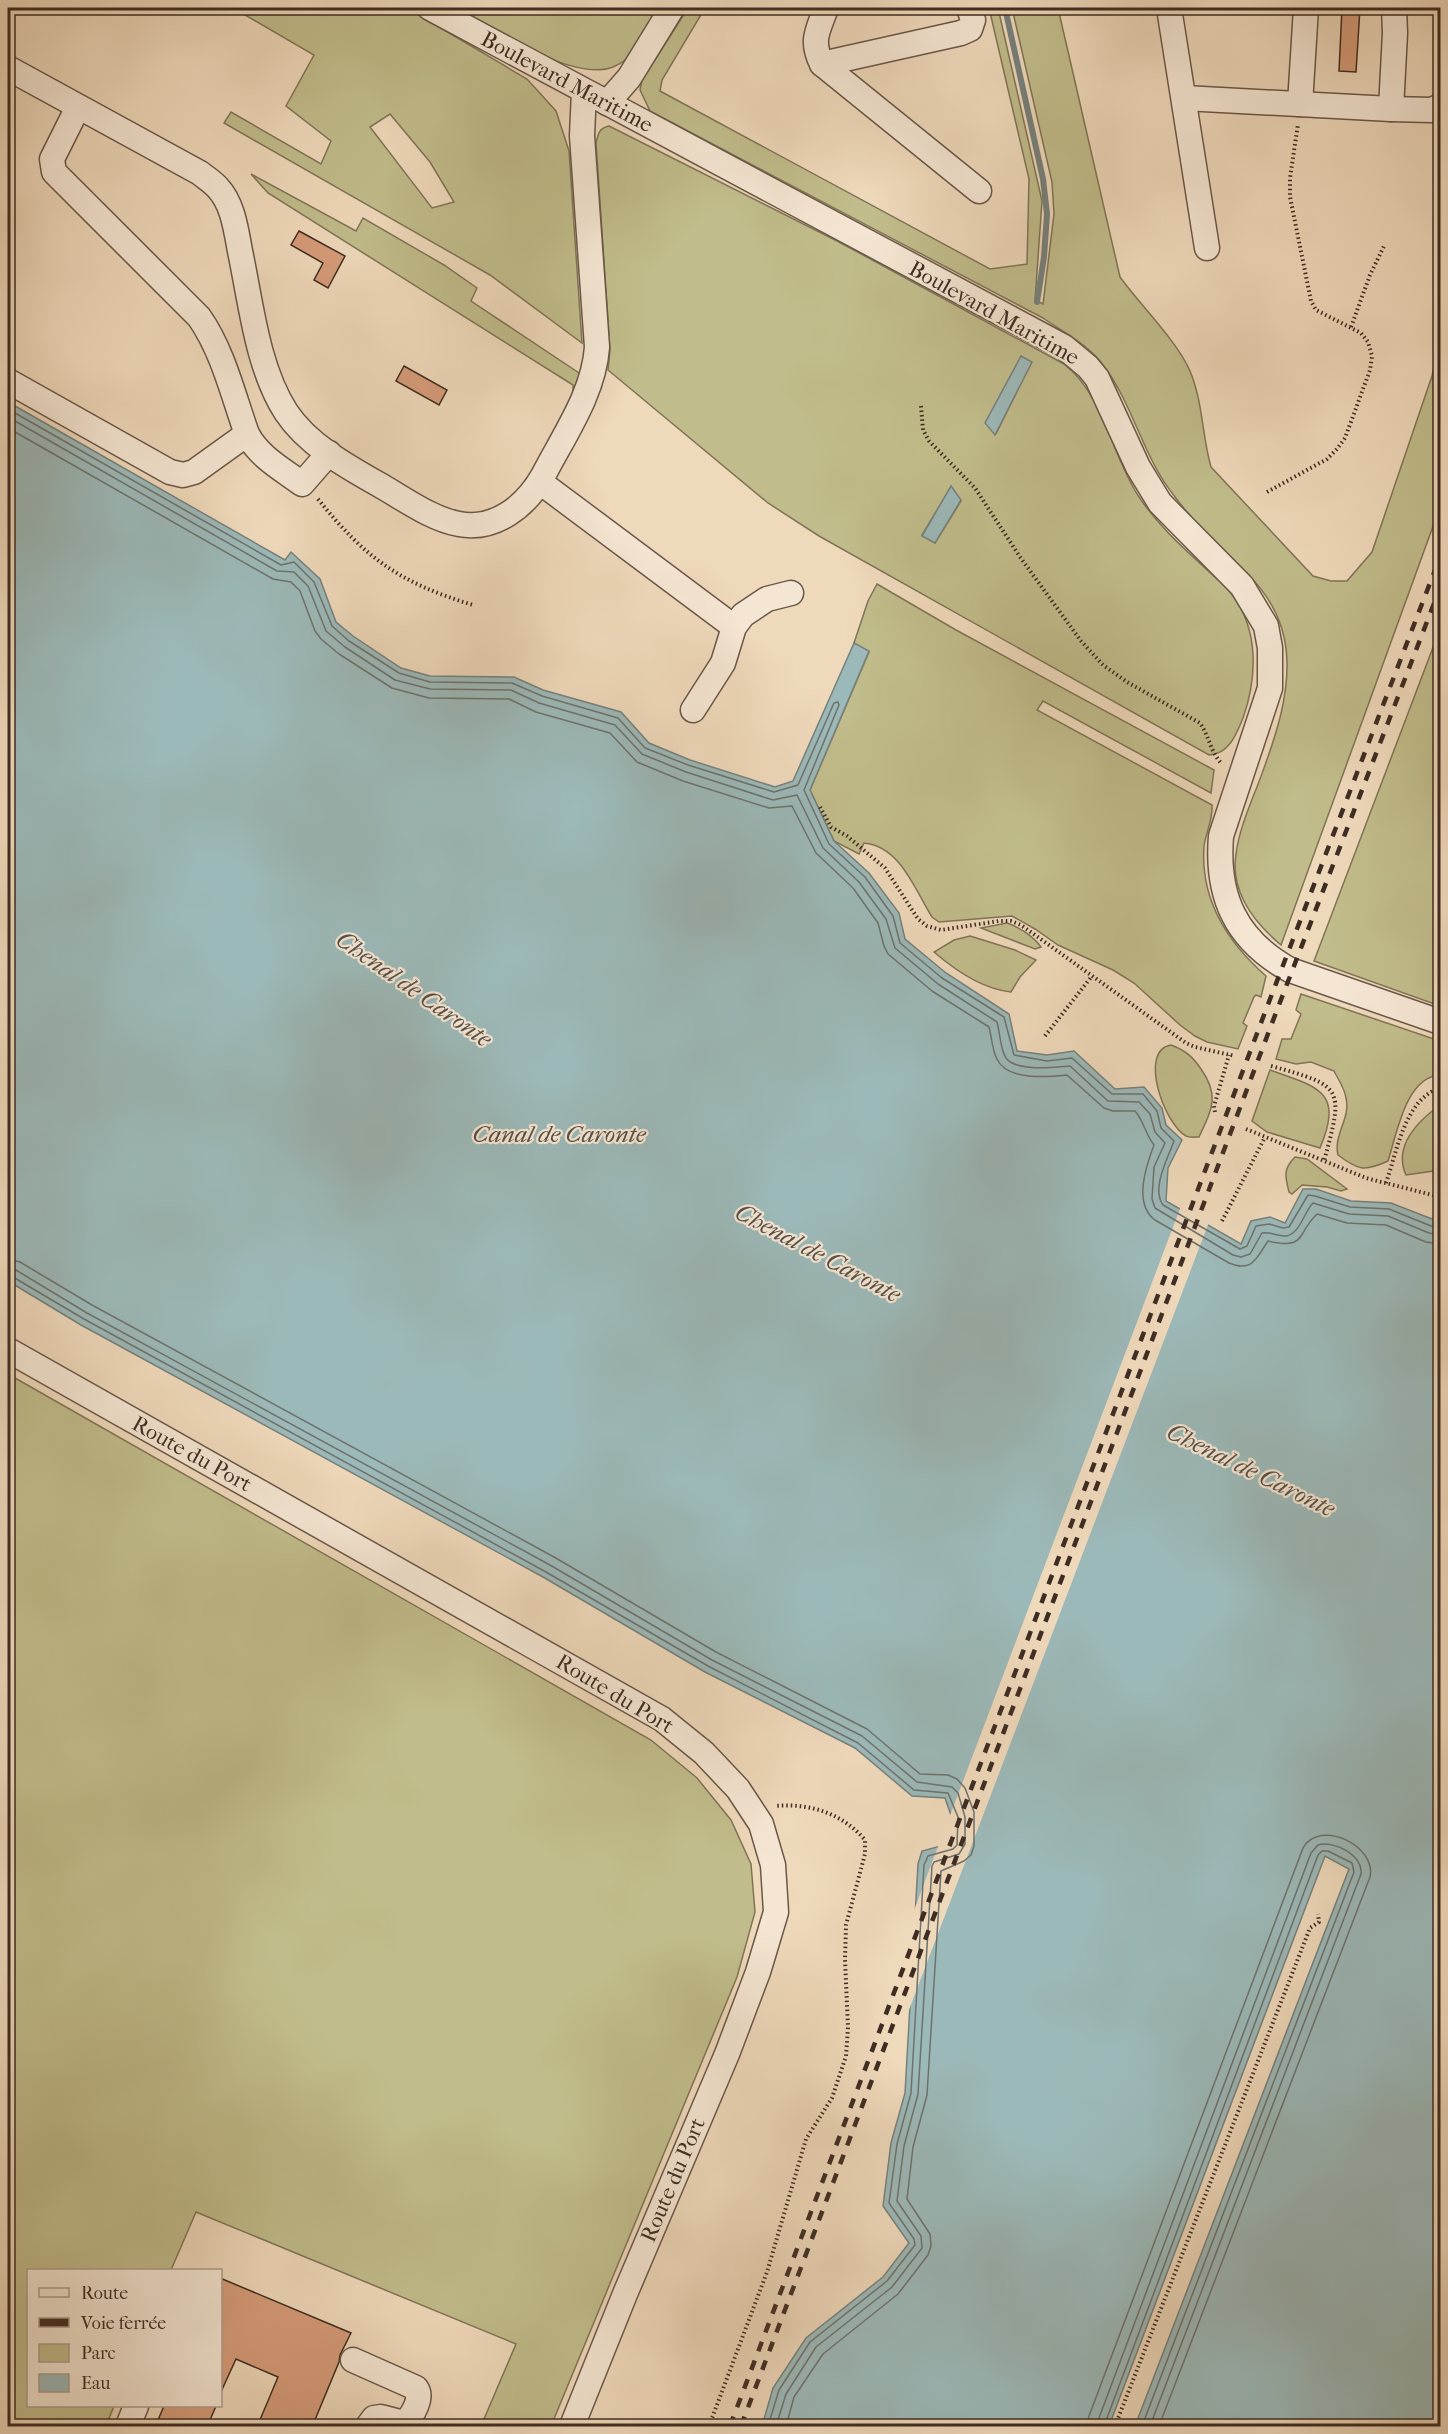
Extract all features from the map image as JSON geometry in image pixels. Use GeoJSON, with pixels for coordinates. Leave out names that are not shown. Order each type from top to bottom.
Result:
{"type":"FeatureCollection","features":[{"type":"Feature","properties":{"kind":"street","name":"Boulevard Maritime"},"geometry":{"type":"LineString","coordinates":[[430,8],[1064,347],[1088,367],[1107,396],[1138,467],[1160,503],[1242,586],[1266,626],[1270,648],[1270,688],[1221,836],[1219,861],[1227,905],[1255,946],[1290,970],[1440,1022]]}},
{"type":"Feature","properties":{"kind":"street"},"geometry":{"type":"LineString","coordinates":[[607,103],[629,78],[672,8]]}},
{"type":"Feature","properties":{"kind":"street"},"geometry":{"type":"LineString","coordinates":[[826,8],[815,37],[815,51],[822,64],[980,191]]}},
{"type":"Feature","properties":{"kind":"street"},"geometry":{"type":"LineString","coordinates":[[822,64],[961,33],[970,28],[973,20],[969,8]]}},
{"type":"Feature","properties":{"kind":"street"},"geometry":{"type":"LineString","coordinates":[[1169,8],[1207,248]]}},
{"type":"Feature","properties":{"kind":"street"},"geometry":{"type":"LineString","coordinates":[[1300,104],[1306,8]]}},
{"type":"Feature","properties":{"kind":"street"},"geometry":{"type":"LineString","coordinates":[[1391,110],[1394,8]]}},
{"type":"Feature","properties":{"kind":"street"},"geometry":{"type":"LineString","coordinates":[[8,68],[200,173],[219,188],[230,207],[266,372],[287,413],[304,433],[368,479],[447,522],[471,527],[495,522],[513,512],[540,482],[583,400],[593,374],[596,357],[582,136],[584,91]]}},
{"type":"Feature","properties":{"kind":"street"},"geometry":{"type":"LineString","coordinates":[[1184,98],[1391,110],[1432,110],[1440,106]]}},
{"type":"Feature","properties":{"kind":"street"},"geometry":{"type":"LineString","coordinates":[[78,106],[52,159],[54,172],[199,317],[210,331],[253,446],[302,484],[329,453]]}},
{"type":"Feature","properties":{"kind":"street"},"geometry":{"type":"LineString","coordinates":[[8,381],[170,472],[183,475],[194,472],[247,434]]}},
{"type":"Feature","properties":{"kind":"street"},"geometry":{"type":"LineString","coordinates":[[540,482],[734,627]]}},
{"type":"Feature","properties":{"kind":"street"},"geometry":{"type":"LineString","coordinates":[[693,710],[723,663],[734,627],[743,615],[767,598],[791,593]]}},
{"type":"Feature","properties":{"kind":"street","name":"Route du Port"},"geometry":{"type":"LineString","coordinates":[[8,1350],[662,1719],[704,1753],[738,1789],[761,1824],[773,1865],[776,1912],[758,1972],[727,2054],[625,2294],[572,2427]]}},
{"type":"Feature","properties":{"kind":"street"},"geometry":{"type":"LineString","coordinates":[[353,2360],[416,2388],[419,2392],[419,2397],[408,2420],[404,2423],[400,2424],[381,2417],[374,2418],[368,2427]]}},
{"type":"Feature","properties":{"kind":"street"},"geometry":{"type":"LineString","coordinates":[[128,2427],[136,2407]]}},
{"type":"Feature","properties":{"kind":"path"},"geometry":{"type":"LineString","coordinates":[[1267,492],[1327,459],[1346,438],[1370,370],[1372,357],[1368,342],[1361,333],[1316,310],[1311,301],[1290,197],[1290,178],[1300,104]]}},
{"type":"Feature","properties":{"kind":"path"},"geometry":{"type":"LineString","coordinates":[[1351,327],[1370,275],[1384,246]]}},
{"type":"Feature","properties":{"kind":"path"},"geometry":{"type":"LineString","coordinates":[[921,406],[923,430],[929,441],[975,488],[1020,557],[1081,641],[1103,664],[1119,676],[1200,723],[1208,734],[1215,757],[1240,776]]}},
{"type":"Feature","properties":{"kind":"path"},"geometry":{"type":"LineString","coordinates":[[302,484],[348,536],[377,560],[403,578],[438,595],[473,605]]}},
{"type":"Feature","properties":{"kind":"path"},"geometry":{"type":"LineString","coordinates":[[820,807],[831,827],[864,849],[885,868],[918,919],[927,926],[942,930],[999,921],[1011,921],[1021,925],[1186,1043],[1235,1056]]}},
{"type":"Feature","properties":{"kind":"path"},"geometry":{"type":"LineString","coordinates":[[1045,1036],[1092,976]]}},
{"type":"Feature","properties":{"kind":"path"},"geometry":{"type":"LineString","coordinates":[[1215,1112],[1214,1106],[1228,1055]]}},
{"type":"Feature","properties":{"kind":"path"},"geometry":{"type":"LineString","coordinates":[[1271,1066],[1313,1078],[1332,1092],[1336,1102],[1335,1122],[1324,1161]]}},
{"type":"Feature","properties":{"kind":"path"},"geometry":{"type":"LineString","coordinates":[[1386,1183],[1409,1117],[1419,1101],[1440,1088]]}},
{"type":"Feature","properties":{"kind":"path"},"geometry":{"type":"LineString","coordinates":[[1246,1129],[1386,1183],[1440,1197]]}},
{"type":"Feature","properties":{"kind":"path"},"geometry":{"type":"LineString","coordinates":[[1222,1221],[1265,1137]]}},
{"type":"Feature","properties":{"kind":"path"},"geometry":{"type":"LineString","coordinates":[[709,2427],[767,2272],[806,2139],[832,2098],[846,2056],[848,2027],[844,1960],[846,1925],[865,1854],[865,1840],[857,1830],[839,1818],[816,1808],[790,1804],[753,1811]]}},
{"type":"Feature","properties":{"kind":"path"},"geometry":{"type":"LineString","coordinates":[[1115,2427],[1310,1928],[1319,1922],[1318,1914]]}},
{"type":"Feature","properties":{"kind":"green space"},"geometry":{"type":"Polygon","coordinates":[[[233,8],[407,8],[527,79],[556,111],[569,151],[582,343],[490,275],[224,123],[231,112],[321,164],[331,141],[286,106],[314,55],[233,8]],[[390,114],[370,127],[432,208],[454,202],[430,162],[390,114]]]}},
{"type":"Feature","properties":{"kind":"green space"},"geometry":{"type":"Polygon","coordinates":[[[453,8],[662,8],[642,42],[629,57],[613,67],[596,70],[576,67],[532,51],[453,8]]]}},
{"type":"Feature","properties":{"kind":"green space"},"geometry":{"type":"Polygon","coordinates":[[[688,8],[705,8],[662,80],[660,91],[990,269],[1027,264],[1029,179],[989,8],[998,8],[1042,201],[1035,300],[1043,304],[1054,214],[1052,182],[1012,8],[1058,8],[1120,277],[1177,348],[1190,371],[1198,395],[1211,467],[1313,576],[1331,581],[1347,581],[1372,552],[1432,376],[1440,341],[1440,507],[1281,945],[1256,920],[1243,900],[1235,865],[1240,835],[1276,733],[1285,694],[1287,656],[1284,637],[1279,621],[1264,593],[1185,510],[1172,493],[1153,462],[1113,380],[1097,358],[1083,345],[1043,318],[650,111],[640,90],[642,80],[688,8]]]}},
{"type":"Feature","properties":{"kind":"green space"},"geometry":{"type":"Polygon","coordinates":[[[609,126],[839,242],[1064,364],[1078,377],[1098,409],[1129,481],[1139,497],[1169,534],[1230,592],[1248,624],[1253,655],[1251,687],[1243,718],[1231,743],[1222,751],[1209,755],[819,536],[768,503],[608,370],[610,350],[596,143],[603,128],[609,126]],[[1021,357],[996,434],[1031,363],[1021,357]],[[951,487],[922,535],[935,543],[961,501],[951,487]]]}},
{"type":"Feature","properties":{"kind":"green space"},"geometry":{"type":"Polygon","coordinates":[[[251,174],[356,231],[363,218],[444,265],[477,288],[471,301],[582,375],[573,393],[573,385],[268,193],[251,174]]]}},
{"type":"Feature","properties":{"kind":"green space"},"geometry":{"type":"Polygon","coordinates":[[[877,584],[956,630],[1214,770],[1211,793],[1043,701],[1037,710],[1212,805],[1204,846],[1204,866],[1212,902],[1228,934],[1239,949],[1266,976],[1261,997],[1256,995],[1254,997],[1243,1023],[1247,1026],[1238,1049],[1207,1042],[1195,1036],[1134,983],[1113,970],[1058,945],[1012,916],[939,922],[932,917],[905,871],[887,852],[877,846],[864,843],[859,854],[834,841],[810,790],[869,652],[854,643],[868,601],[877,584]]]}},
{"type":"Feature","properties":{"kind":"green space"},"geometry":{"type":"Polygon","coordinates":[[[1440,629],[1440,1006],[1314,961],[1440,629]]]}},
{"type":"Feature","properties":{"kind":"green space"},"geometry":{"type":"Polygon","coordinates":[[[1007,923],[1026,932],[1041,947],[1035,949],[981,928],[1007,923]]]}},
{"type":"Feature","properties":{"kind":"green space"},"geometry":{"type":"Polygon","coordinates":[[[970,936],[1015,950],[1036,960],[1020,977],[1011,992],[990,987],[960,972],[934,952],[954,940],[970,936]]]}},
{"type":"Feature","properties":{"kind":"green space"},"geometry":{"type":"Polygon","coordinates":[[[1301,994],[1440,1041],[1440,1075],[1428,1078],[1411,1096],[1399,1122],[1388,1161],[1373,1167],[1362,1168],[1338,1155],[1338,1140],[1347,1105],[1344,1091],[1334,1071],[1311,1062],[1296,1064],[1276,1059],[1282,1039],[1291,1039],[1301,1014],[1296,1010],[1301,994]]]}},
{"type":"Feature","properties":{"kind":"green space"},"geometry":{"type":"Polygon","coordinates":[[[1171,1045],[1192,1057],[1211,1087],[1212,1103],[1199,1137],[1187,1137],[1178,1129],[1163,1103],[1158,1088],[1155,1073],[1156,1060],[1161,1050],[1171,1045]]]}},
{"type":"Feature","properties":{"kind":"green space"},"geometry":{"type":"Polygon","coordinates":[[[1270,1070],[1301,1081],[1322,1094],[1329,1114],[1327,1129],[1320,1148],[1267,1132],[1252,1121],[1270,1070]]]}},
{"type":"Feature","properties":{"kind":"green space"},"geometry":{"type":"Polygon","coordinates":[[[1440,1105],[1440,1170],[1406,1175],[1403,1164],[1405,1144],[1416,1127],[1440,1105]]]}},
{"type":"Feature","properties":{"kind":"green space"},"geometry":{"type":"Polygon","coordinates":[[[1295,1157],[1307,1159],[1347,1189],[1341,1191],[1327,1187],[1302,1185],[1292,1194],[1289,1192],[1286,1173],[1288,1165],[1295,1157]]]}},
{"type":"Feature","properties":{"kind":"green space"},"geometry":{"type":"Polygon","coordinates":[[[8,1374],[651,1740],[697,1778],[731,1820],[751,1864],[755,1912],[737,1977],[551,2426],[481,2426],[516,2344],[196,2212],[171,2269],[27,2269],[27,2407],[114,2407],[106,2426],[8,2426],[8,1374]]]}},
{"type":"Feature","properties":{"kind":"water"},"geometry":{"type":"Polygon","coordinates":[[[1021,356],[1032,362],[995,435],[985,423],[1021,356]]]}},
{"type":"Feature","properties":{"kind":"water","name":"Canal de Caronte"},"geometry":{"type":"Polygon","coordinates":[[[8,402],[285,560],[291,552],[320,579],[336,622],[401,668],[430,676],[514,677],[543,690],[621,712],[649,743],[690,760],[775,787],[793,781],[854,643],[869,651],[810,790],[834,841],[869,873],[899,913],[905,939],[946,973],[1009,1014],[1017,1051],[1047,1055],[1074,1051],[1115,1089],[1144,1087],[1162,1108],[1166,1125],[1182,1140],[1168,1168],[1166,1201],[1241,1244],[1251,1221],[1270,1217],[1285,1223],[1303,1189],[1316,1189],[1351,1201],[1391,1203],[1440,1222],[1440,2426],[1135,2426],[1349,1869],[1325,1856],[1109,2426],[762,2426],[773,2388],[806,2338],[883,2277],[909,2243],[883,2206],[891,2143],[905,2093],[918,1864],[922,1851],[952,1843],[952,1818],[945,1798],[912,1796],[855,1748],[705,1672],[543,1577],[81,1325],[8,1281],[8,402]]]}},
{"type":"Feature","properties":{"kind":"water"},"geometry":{"type":"Polygon","coordinates":[[[951,486],[961,500],[935,543],[922,536],[951,486]]]}},
{"type":"Feature","properties":{"kind":"pier"},"geometry":{"type":"Polygon","coordinates":[[[1181,1206],[1209,1222],[907,2015],[913,1913],[939,1844],[949,1841],[949,1818],[1181,1206]]]}},
{"type":"Feature","properties":{"kind":"building"},"geometry":{"type":"Polygon","coordinates":[[[1342,8],[1360,8],[1356,72],[1339,71],[1342,8]]]}},
{"type":"Feature","properties":{"kind":"building"},"geometry":{"type":"Polygon","coordinates":[[[299,231],[345,256],[328,288],[314,280],[323,263],[291,245],[299,231]]]}},
{"type":"Feature","properties":{"kind":"building"},"geometry":{"type":"Polygon","coordinates":[[[404,366],[447,390],[439,405],[396,381],[404,366]]]}},
{"type":"Feature","properties":{"kind":"building"},"geometry":{"type":"Polygon","coordinates":[[[222,2279],[351,2333],[312,2427],[257,2427],[278,2377],[236,2359],[222,2390],[222,2279]]]}},
{"type":"Feature","properties":{"kind":"building"},"geometry":{"type":"Polygon","coordinates":[[[164,2407],[216,2407],[207,2427],[155,2427],[164,2407]]]}},
{"type":"Feature","properties":{"kind":"waterway"},"geometry":{"type":"LineString","coordinates":[[1005,8],[1043,179],[1047,214],[1044,257],[1037,302]]}},
{"type":"Feature","properties":{"kind":"railway"},"geometry":{"type":"LineString","coordinates":[[730,2426],[1267,1007],[1440,557]]}},
{"type":"Feature","properties":{"kind":"railway"},"geometry":{"type":"LineString","coordinates":[[741,2426],[1277,1010],[1440,588]]}},
{"type":"Feature","properties":{"kind":"water label","name":"Chenal de Caronte"},"geometry":{"type":"Point","coordinates":[414,989]}},
{"type":"Feature","properties":{"kind":"water label","name":"Chenal de Caronte"},"geometry":{"type":"Point","coordinates":[818,1253]}},
{"type":"Feature","properties":{"kind":"water label","name":"Chenal de Caronte"},"geometry":{"type":"Point","coordinates":[1251,1470]}}]}
